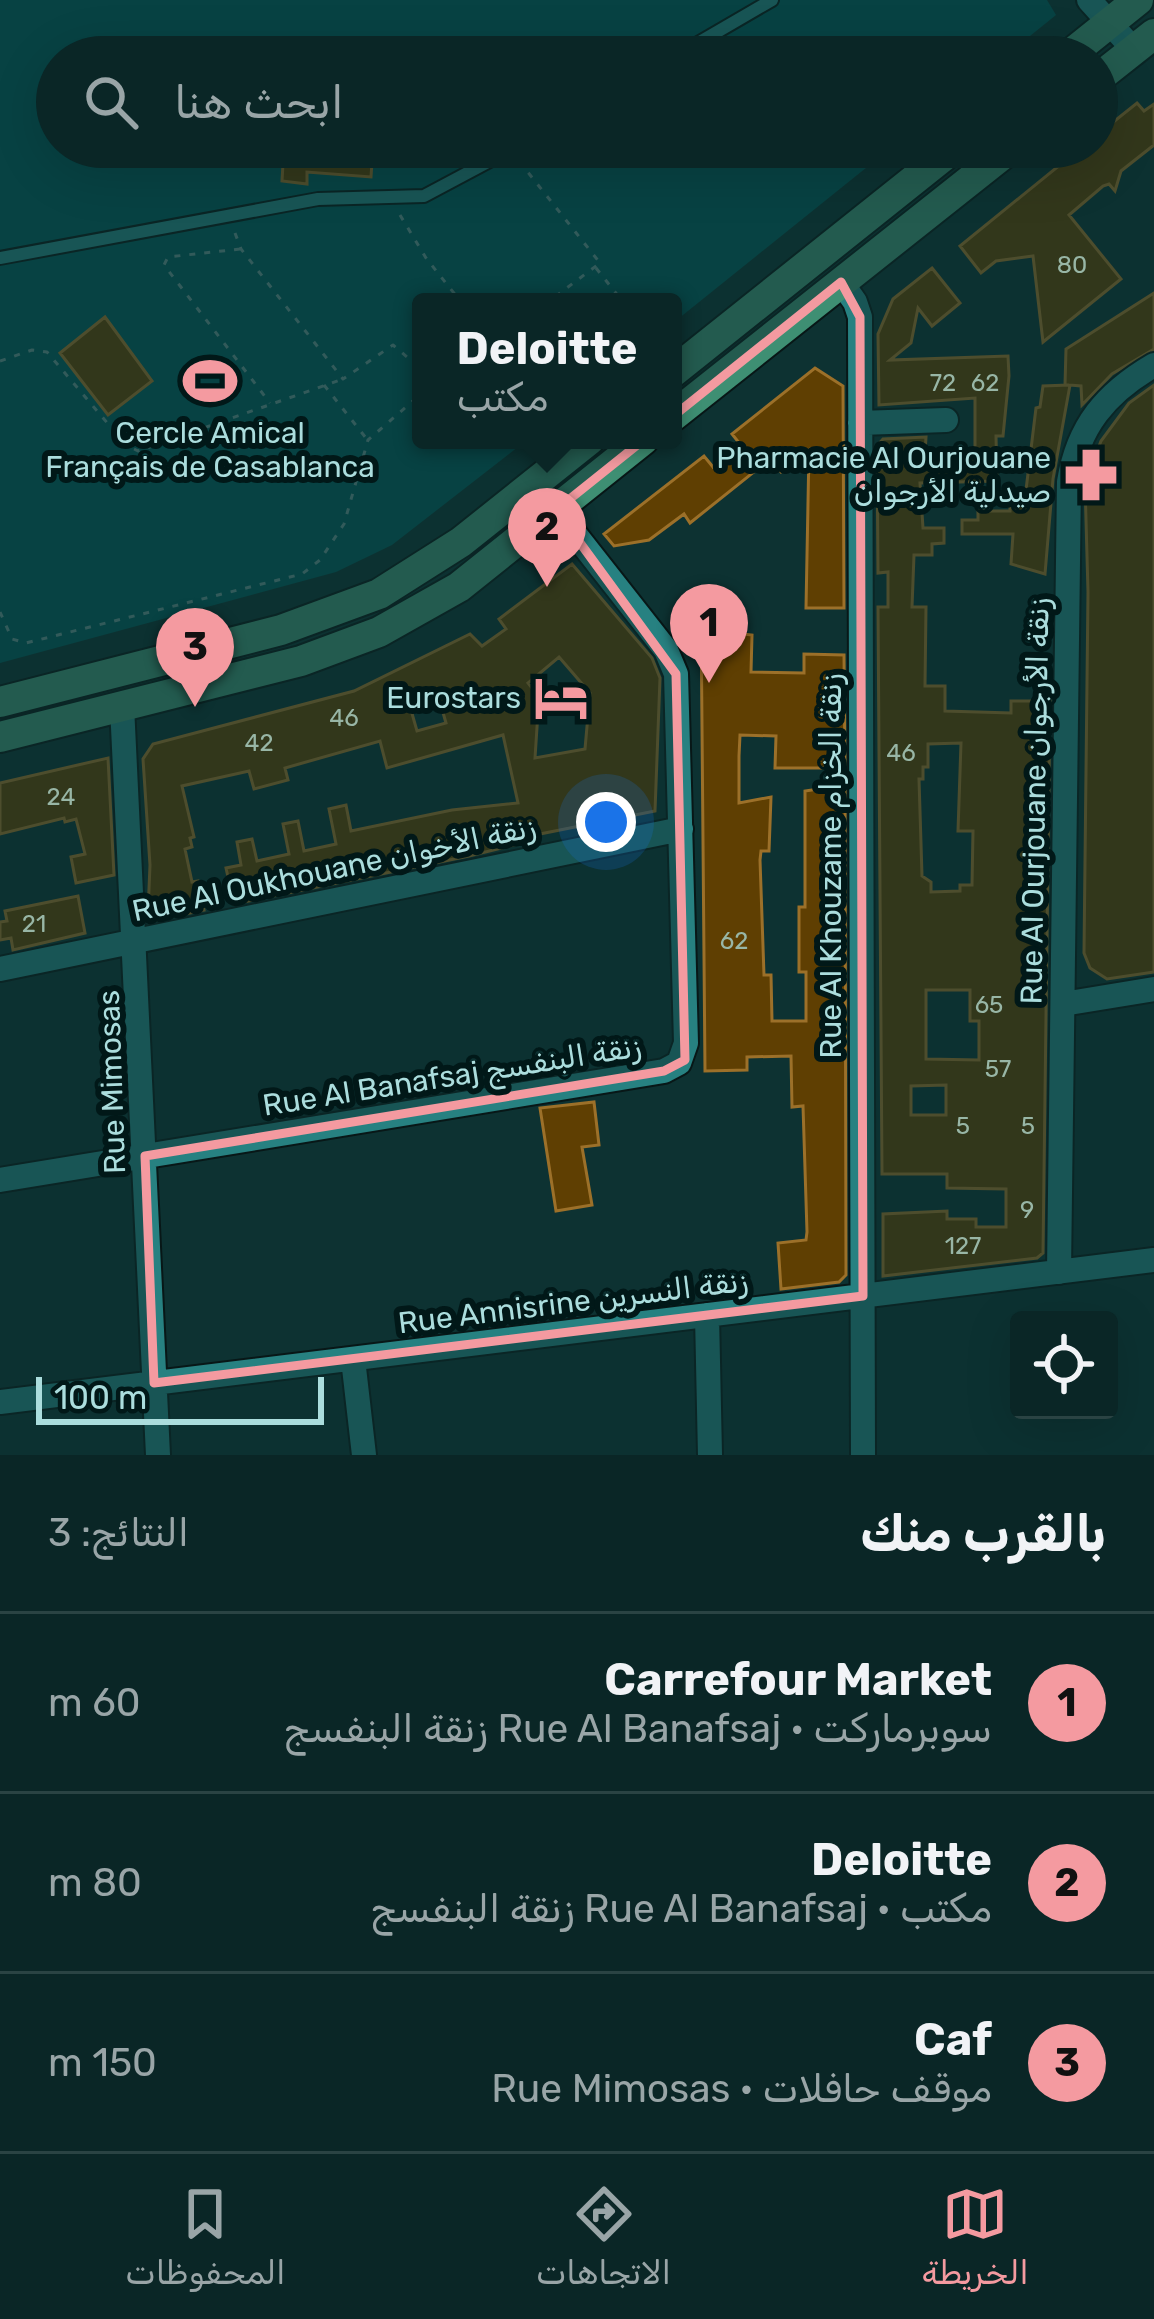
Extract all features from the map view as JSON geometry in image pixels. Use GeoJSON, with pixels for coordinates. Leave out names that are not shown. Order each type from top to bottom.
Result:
{"type":"FeatureCollection","features":[{"type":"Feature","properties":{"kind":"main road"},"geometry":{"type":"LineString","coordinates":[[1088,36],[1119,6]]}},
{"type":"Feature","properties":{"kind":"main road"},"geometry":{"type":"LineString","coordinates":[[1118,63],[1148,38]]}},
{"type":"Feature","properties":{"kind":"main road"},"geometry":{"type":"LineString","coordinates":[[682,366],[929,168]]}},
{"type":"Feature","properties":{"kind":"main road"},"geometry":{"type":"LineString","coordinates":[[682,409],[985,168]]}},
{"type":"Feature","properties":{"kind":"main road"},"geometry":{"type":"LineString","coordinates":[[0,702],[258,637],[379,594],[461,542],[578,449]]}},
{"type":"Feature","properties":{"kind":"main road"},"geometry":{"type":"LineString","coordinates":[[0,737],[354,644],[459,587],[632,449]]}},
{"type":"Feature","properties":{"kind":"street"},"geometry":{"type":"LineString","coordinates":[[1119,6],[1148,38]]}},
{"type":"Feature","properties":{"kind":"street","name":"Rue Al Khouzame زنقة الخزام"},"geometry":{"type":"LineString","coordinates":[[841,282],[860,314],[862,1455]]}},
{"type":"Feature","properties":{"kind":"street","name":"Rue Al Ourjouane زنقة الأرجوان"},"geometry":{"type":"LineString","coordinates":[[1059,1272],[1069,482],[1077,445],[1093,416],[1116,389],[1154,365]]}},
{"type":"Feature","properties":{"kind":"street"},"geometry":{"type":"LineString","coordinates":[[860,423],[946,420]]}},
{"type":"Feature","properties":{"kind":"street","name":"Rue Al Banafsaj زنقة البنفسج"},"geometry":{"type":"LineString","coordinates":[[0,1180],[672,1068],[683,1058],[681,829],[673,661],[556,509]]}},
{"type":"Feature","properties":{"kind":"street","name":"Rue Mimosas"},"geometry":{"type":"LineString","coordinates":[[122,706],[158,1455]]}},
{"type":"Feature","properties":{"kind":"street","name":"Rue Al Oukhouane زنقة الأخوان"},"geometry":{"type":"LineString","coordinates":[[0,969],[681,829]]}},
{"type":"Feature","properties":{"kind":"street"},"geometry":{"type":"LineString","coordinates":[[1063,1004],[1154,989]]}},
{"type":"Feature","properties":{"kind":"street","name":"Rue Annisrine زنقة النسرين"},"geometry":{"type":"LineString","coordinates":[[0,1402],[1154,1260]]}},
{"type":"Feature","properties":{"kind":"street"},"geometry":{"type":"LineString","coordinates":[[707,1316],[710,1455]]}},
{"type":"Feature","properties":{"kind":"street"},"geometry":{"type":"LineString","coordinates":[[353,1359],[364,1455]]}},
{"type":"Feature","properties":{"kind":"lane"},"geometry":{"type":"LineString","coordinates":[[710,36],[772,0]]}},
{"type":"Feature","properties":{"kind":"lane"},"geometry":{"type":"LineString","coordinates":[[0,258],[319,199],[413,198],[477,168]]}},
{"type":"Feature","properties":{"kind":"path"},"geometry":{"type":"LineString","coordinates":[[528,168],[600,263],[560,293]]}},
{"type":"Feature","properties":{"kind":"path"},"geometry":{"type":"LineString","coordinates":[[391,198],[426,258],[454,293]]}},
{"type":"Feature","properties":{"kind":"path"},"geometry":{"type":"LineString","coordinates":[[229,214],[241,249],[343,379]]}},
{"type":"Feature","properties":{"kind":"path"},"geometry":{"type":"LineString","coordinates":[[241,249],[168,256],[164,265],[271,404]]}},
{"type":"Feature","properties":{"kind":"path"},"geometry":{"type":"LineString","coordinates":[[595,266],[616,293]]}},
{"type":"Feature","properties":{"kind":"path"},"geometry":{"type":"LineString","coordinates":[[0,362],[32,350],[46,352],[126,445],[138,451],[343,379],[393,345],[412,361]]}},
{"type":"Feature","properties":{"kind":"path"},"geometry":{"type":"LineString","coordinates":[[324,385],[368,440]]}},
{"type":"Feature","properties":{"kind":"path"},"geometry":{"type":"LineString","coordinates":[[0,612],[12,638],[26,644],[302,574],[320,560],[344,524],[368,440],[412,402]]}},
{"type":"Feature","properties":{"kind":"highlighted area"},"geometry":{"type":"Polygon","coordinates":[[[841,282],[860,317],[863,1296],[154,1383],[145,1156],[664,1071],[685,1060],[676,674],[556,510],[841,282]]]}},
{"type":"Feature","properties":{"kind":"shaded area","name":"Cercle Amical Français de Casablanca"},"geometry":{"type":"Polygon","coordinates":[[[0,0],[1047,0],[1056,15],[1030,36],[36,36],[36,168],[866,168],[682,316],[682,293],[412,293],[412,449],[515,449],[392,545],[336,572],[0,663],[0,0]]]}},
{"type":"Feature","properties":{"kind":"building"},"geometry":{"type":"Polygon","coordinates":[[[1137,103],[1144,111],[1154,104],[1154,145],[1121,171],[1115,191],[1109,184],[1103,186],[1069,215],[1121,279],[1043,342],[1033,256],[996,261],[981,273],[960,246],[1056,168],[1118,168],[1118,118],[1137,103]]]}},
{"type":"Feature","properties":{"kind":"building"},"geometry":{"type":"Polygon","coordinates":[[[283,168],[372,168],[371,177],[307,172],[307,184],[282,181],[283,168]]]}},
{"type":"Feature","properties":{"kind":"building"},"geometry":{"type":"Polygon","coordinates":[[[932,268],[960,303],[932,326],[918,308],[911,343],[890,360],[1008,356],[1003,436],[996,436],[997,481],[920,483],[923,528],[944,528],[944,543],[932,544],[932,555],[914,555],[912,607],[926,607],[925,686],[945,686],[945,711],[1011,713],[1011,701],[1050,701],[1043,1253],[1037,1258],[883,1276],[883,1214],[947,1211],[947,1219],[976,1219],[976,1227],[1006,1227],[1006,1189],[947,1188],[947,1174],[882,1174],[878,607],[888,607],[888,572],[878,573],[877,446],[883,439],[926,437],[925,453],[975,452],[975,398],[879,405],[878,334],[893,299],[932,268]],[[961,743],[928,744],[928,767],[923,767],[923,779],[919,779],[922,876],[931,882],[931,892],[960,891],[960,885],[972,885],[973,831],[958,831],[961,743]],[[926,990],[926,1059],[979,1060],[979,1021],[970,1021],[970,990],[926,990]],[[946,1085],[911,1086],[911,1115],[946,1115],[946,1085]]]}},
{"type":"Feature","properties":{"kind":"building"},"geometry":{"type":"Polygon","coordinates":[[[1154,293],[1154,349],[1112,374],[1082,405],[1081,386],[1070,385],[1053,479],[1045,574],[1011,564],[1013,534],[962,534],[962,520],[978,520],[978,511],[1010,511],[1010,489],[1026,490],[1036,408],[1043,386],[1069,385],[1065,385],[1066,349],[1154,293]]]}},
{"type":"Feature","properties":{"kind":"building"},"geometry":{"type":"Polygon","coordinates":[[[105,317],[152,381],[108,415],[60,353],[105,317]]]}},
{"type":"Feature","properties":{"kind":"building"},"geometry":{"type":"Polygon","coordinates":[[[815,368],[843,386],[844,608],[806,608],[809,450],[781,472],[770,459],[690,523],[684,514],[649,540],[614,546],[604,534],[704,456],[713,467],[740,444],[732,434],[815,368]]]}},
{"type":"Feature","properties":{"kind":"building"},"geometry":{"type":"Polygon","coordinates":[[[1154,385],[1154,972],[1107,979],[1090,968],[1084,953],[1085,484],[1101,441],[1129,403],[1154,385]]]}},
{"type":"Feature","properties":{"kind":"building"},"geometry":{"type":"Polygon","coordinates":[[[572,564],[652,658],[660,678],[655,811],[525,837],[526,842],[469,856],[234,904],[226,868],[241,865],[237,842],[252,839],[257,861],[289,854],[283,824],[298,821],[304,851],[336,844],[329,809],[346,805],[351,831],[452,810],[518,803],[503,735],[387,768],[380,741],[285,768],[288,780],[254,789],[249,771],[182,786],[194,837],[190,838],[192,847],[185,849],[204,910],[157,920],[148,913],[143,759],[153,744],[354,691],[470,634],[482,646],[506,629],[499,619],[572,564]],[[559,657],[528,683],[539,697],[535,758],[585,749],[590,693],[559,657]],[[438,695],[409,703],[417,731],[446,723],[438,695]]]}},
{"type":"Feature","properties":{"kind":"building"},"geometry":{"type":"Polygon","coordinates":[[[701,612],[743,613],[743,634],[752,635],[751,672],[804,673],[804,654],[844,655],[845,768],[775,768],[776,736],[740,735],[739,756],[739,803],[771,797],[769,851],[761,851],[760,860],[764,975],[771,975],[772,1021],[806,1021],[806,972],[799,972],[799,907],[805,907],[805,791],[845,785],[846,1275],[839,1282],[781,1289],[778,1243],[806,1240],[807,1232],[803,1106],[792,1107],[791,1056],[747,1057],[747,1070],[705,1071],[701,612]]]}},
{"type":"Feature","properties":{"kind":"building"},"geometry":{"type":"Polygon","coordinates":[[[108,758],[114,875],[76,883],[71,857],[85,854],[76,819],[0,834],[0,783],[108,758]]]}},
{"type":"Feature","properties":{"kind":"building"},"geometry":{"type":"Polygon","coordinates":[[[78,896],[85,933],[13,950],[11,938],[0,940],[0,922],[7,921],[5,911],[78,896]]]}},
{"type":"Feature","properties":{"kind":"building"},"geometry":{"type":"Polygon","coordinates":[[[594,1102],[599,1145],[582,1147],[592,1205],[556,1211],[540,1108],[594,1102]]]}},
{"type":"Feature","properties":{"kind":"place","name":"Cercle Amical Français de Casablanca"},"geometry":{"type":"Point","coordinates":[210,381]}},
{"type":"Feature","properties":{"kind":"place","name":"Pharmacie Al Ourjouane صيدلية الأرجوان"},"geometry":{"type":"Point","coordinates":[1091,475]}},
{"type":"Feature","properties":{"kind":"place","name":"Deloitte"},"geometry":{"type":"Point","coordinates":[547,587]}},
{"type":"Feature","properties":{"kind":"place","name":"Carrefour Market"},"geometry":{"type":"Point","coordinates":[709,683]}},
{"type":"Feature","properties":{"kind":"place","name":"Eurostars"},"geometry":{"type":"Point","coordinates":[561,698]}},
{"type":"Feature","properties":{"kind":"place","name":"Caf"},"geometry":{"type":"Point","coordinates":[195,707]}}]}
